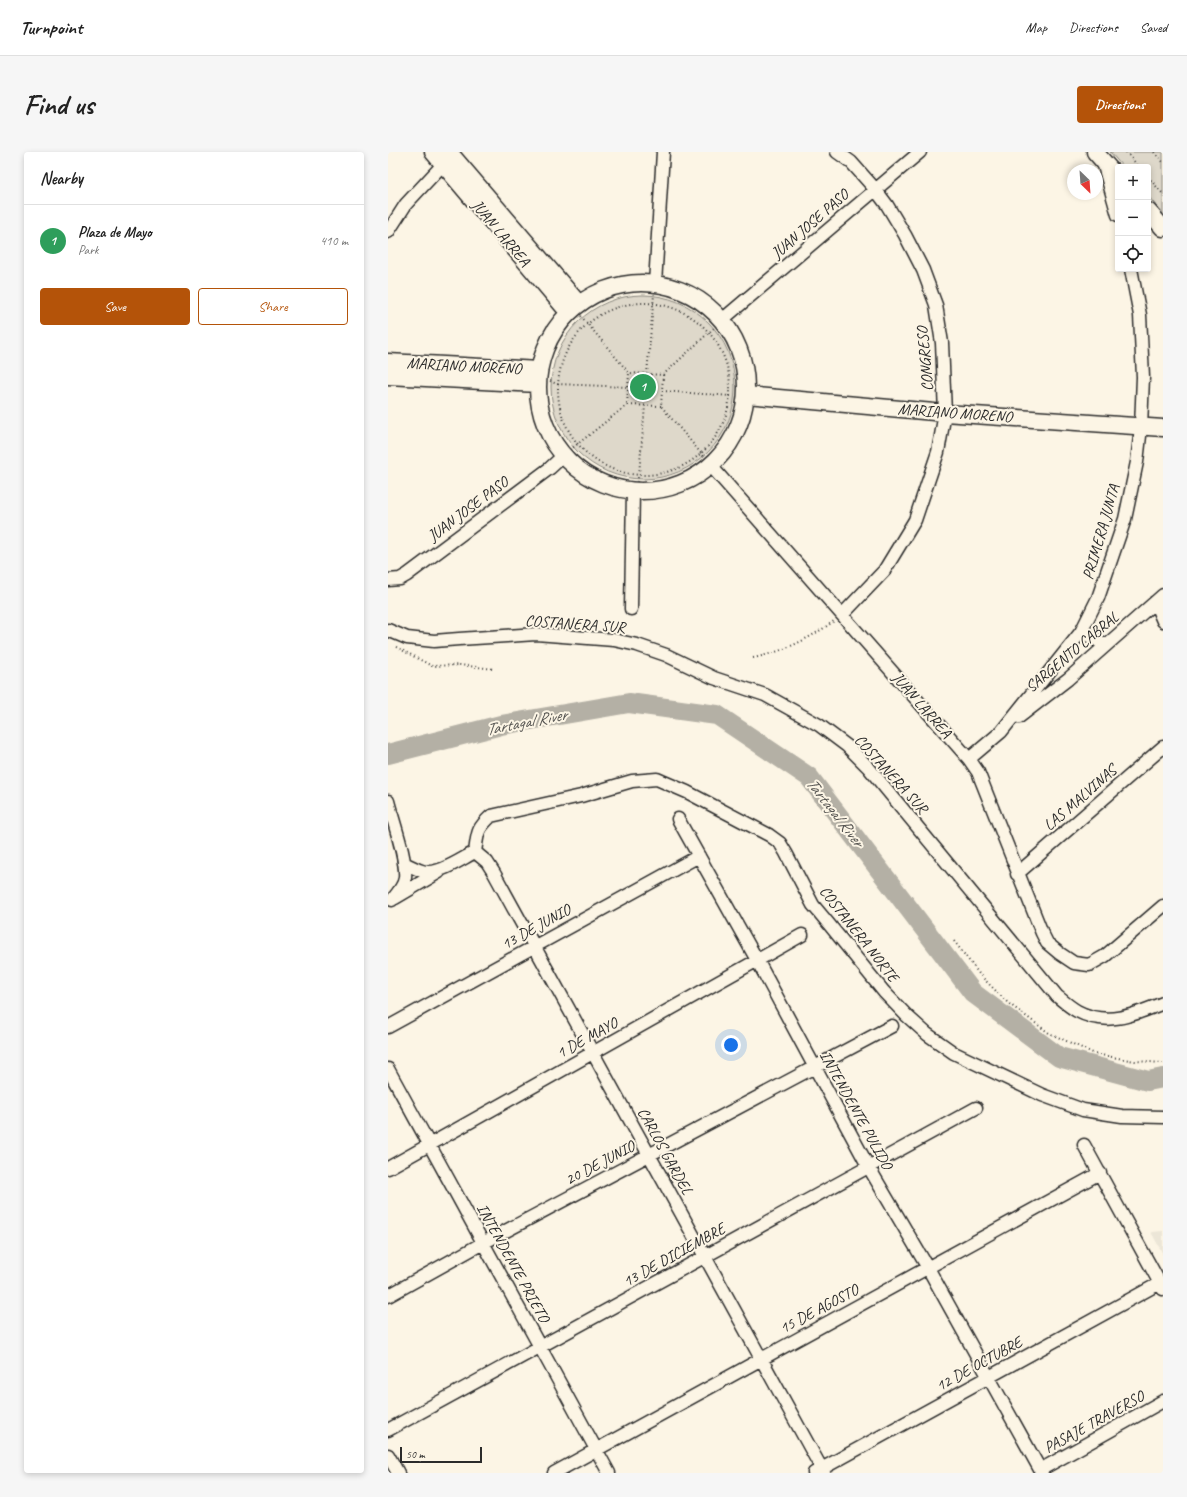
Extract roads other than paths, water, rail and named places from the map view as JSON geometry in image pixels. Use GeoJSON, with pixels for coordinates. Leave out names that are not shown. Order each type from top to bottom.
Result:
{"type":"FeatureCollection","features":[{"type":"Feature","properties":{"kind":"main road","name":"JUAN LARREA"},"geometry":{"type":"LineString","coordinates":[[433,152],[450,156],[574,309]]}},
{"type":"Feature","properties":{"kind":"main road"},"geometry":{"type":"LineString","coordinates":[[1099,156],[1115,175]]}},
{"type":"Feature","properties":{"kind":"main road"},"geometry":{"type":"LineString","coordinates":[[1151,214],[1163,228]]}},
{"type":"Feature","properties":{"kind":"main road"},"geometry":{"type":"LineString","coordinates":[[628,284],[655,284],[680,290],[703,302],[722,320],[737,343],[745,368],[746,395],[741,422],[729,446],[711,466],[688,481],[661,490],[633,491],[607,486],[583,474],[563,456],[546,428],[540,410],[538,377],[545,349],[555,330],[574,309],[603,291],[628,284]]}},
{"type":"Feature","properties":{"kind":"main road","name":"MARIANO MORENO"},"geometry":{"type":"LineString","coordinates":[[388,362],[538,377]]}},
{"type":"Feature","properties":{"kind":"main road","name":"MARIANO MORENO"},"geometry":{"type":"LineString","coordinates":[[388,376],[538,377]]}},
{"type":"Feature","properties":{"kind":"main road","name":"MARIANO MORENO"},"geometry":{"type":"LineString","coordinates":[[746,395],[945,414],[1163,428]]}},
{"type":"Feature","properties":{"kind":"street"},"geometry":{"type":"LineString","coordinates":[[655,284],[663,152]]}},
{"type":"Feature","properties":{"kind":"street","name":"CONGRESO"},"geometry":{"type":"LineString","coordinates":[[837,152],[851,162],[875,189],[905,234],[923,270],[936,305],[942,343],[945,414],[938,452],[915,520],[884,571],[843,614]]}},
{"type":"Feature","properties":{"kind":"street","name":"JUAN JOSE PASO"},"geometry":{"type":"LineString","coordinates":[[722,320],[920,152]]}},
{"type":"Feature","properties":{"kind":"street"},"geometry":{"type":"LineString","coordinates":[[388,232],[406,204],[450,156]]}},
{"type":"Feature","properties":{"kind":"street"},"geometry":{"type":"LineString","coordinates":[[1099,156],[1115,206]]}},
{"type":"Feature","properties":{"kind":"street","name":"PRIMERA JUNTA"},"geometry":{"type":"LineString","coordinates":[[969,759],[1001,732],[1081,632],[1098,598],[1125,519],[1137,462],[1141,427],[1143,377],[1140,315],[1132,272]]}},
{"type":"Feature","properties":{"kind":"street","name":"JUAN JOSE PASO"},"geometry":{"type":"LineString","coordinates":[[388,580],[400,579],[407,575],[550,468],[563,456]]}},
{"type":"Feature","properties":{"kind":"street","name":"JUAN LARREA"},"geometry":{"type":"LineString","coordinates":[[711,466],[843,614],[969,759],[978,772],[1017,874],[1047,943],[1059,954],[1074,963],[1089,965],[1105,956],[1163,906]]}},
{"type":"Feature","properties":{"kind":"street"},"geometry":{"type":"LineString","coordinates":[[631,609],[633,491]]}},
{"type":"Feature","properties":{"kind":"street"},"geometry":{"type":"LineString","coordinates":[[1159,598],[1163,621]]}},
{"type":"Feature","properties":{"kind":"street","name":"SARGENTO CABRAL"},"geometry":{"type":"LineString","coordinates":[[1001,732],[1068,679],[1159,598]]}},
{"type":"Feature","properties":{"kind":"street","name":"COSTANERA SUR"},"geometry":{"type":"LineString","coordinates":[[388,630],[407,638],[434,642],[459,638],[536,634],[614,640],[637,645],[666,655],[714,678],[766,695],[819,725],[847,746],[868,767],[1057,996],[1077,1011],[1100,1019],[1121,1018],[1163,1003]]}},
{"type":"Feature","properties":{"kind":"street"},"geometry":{"type":"LineString","coordinates":[[1081,632],[1106,645]]}},
{"type":"Feature","properties":{"kind":"street","name":"LAS MALVINAS"},"geometry":{"type":"LineString","coordinates":[[1017,874],[1163,747]]}},
{"type":"Feature","properties":{"kind":"street","name":"COSTANERA NORTE"},"geometry":{"type":"LineString","coordinates":[[475,852],[481,825],[491,816],[581,796],[632,780],[657,779],[687,792],[769,835],[780,843],[814,905],[884,992],[907,1016],[954,1053],[1042,1095],[1083,1110],[1122,1116],[1163,1117]]}},
{"type":"Feature","properties":{"kind":"street"},"geometry":{"type":"LineString","coordinates":[[388,801],[404,863],[405,879],[401,889],[390,901]]}},
{"type":"Feature","properties":{"kind":"street","name":"INTENDENTE PULIDO"},"geometry":{"type":"LineString","coordinates":[[678,819],[757,960],[868,1166],[928,1268],[1041,1472]]}},
{"type":"Feature","properties":{"kind":"street"},"geometry":{"type":"LineString","coordinates":[[390,901],[443,869],[475,852]]}},
{"type":"Feature","properties":{"kind":"street","name":"CARLOS GARDEL"},"geometry":{"type":"LineString","coordinates":[[475,852],[487,862],[535,946],[592,1054],[704,1256],[820,1472]]}},
{"type":"Feature","properties":{"kind":"street","name":"13 DE JUNIO"},"geometry":{"type":"LineString","coordinates":[[388,1027],[699,856]]}},
{"type":"Feature","properties":{"kind":"street"},"geometry":{"type":"LineString","coordinates":[[404,863],[422,871],[431,872],[443,869]]}},
{"type":"Feature","properties":{"kind":"street","name":"1 DE MAYO"},"geometry":{"type":"LineString","coordinates":[[388,1168],[802,935]]}},
{"type":"Feature","properties":{"kind":"street","name":"20 DE JUNIO"},"geometry":{"type":"LineString","coordinates":[[388,1296],[483,1243],[814,1066],[892,1026]]}},
{"type":"Feature","properties":{"kind":"street","name":"INTENDENTE PRIETO"},"geometry":{"type":"LineString","coordinates":[[388,1069],[609,1473]]}},
{"type":"Feature","properties":{"kind":"street","name":"13 DE DICIEMBRE"},"geometry":{"type":"LineString","coordinates":[[388,1430],[976,1108]]}},
{"type":"Feature","properties":{"kind":"street"},"geometry":{"type":"LineString","coordinates":[[1084,1145],[1161,1286]]}},
{"type":"Feature","properties":{"kind":"street","name":"15 DE AGOSTO"},"geometry":{"type":"LineString","coordinates":[[554,1473],[1100,1173]]}},
{"type":"Feature","properties":{"kind":"street","name":"12 DE OCTUBRE"},"geometry":{"type":"LineString","coordinates":[[820,1472],[988,1378],[1161,1286]]}},
{"type":"Feature","properties":{"kind":"street","name":"PASAJE TRAVERSO"},"geometry":{"type":"LineString","coordinates":[[1041,1472],[1163,1401]]}},
{"type":"Feature","properties":{"kind":"street"},"geometry":{"type":"LineString","coordinates":[[388,1455],[398,1473]]}},
{"type":"Feature","properties":{"kind":"waterway","name":"Tartagal River"},"geometry":{"type":"LineString","coordinates":[[388,754],[501,725],[629,703],[717,715],[809,777],[973,993],[1059,1057],[1148,1081],[1163,1078]]}},
{"type":"Feature","properties":{"kind":"place","name":"Plaza de Mayo"},"geometry":{"type":"Point","coordinates":[643,387]}}]}
